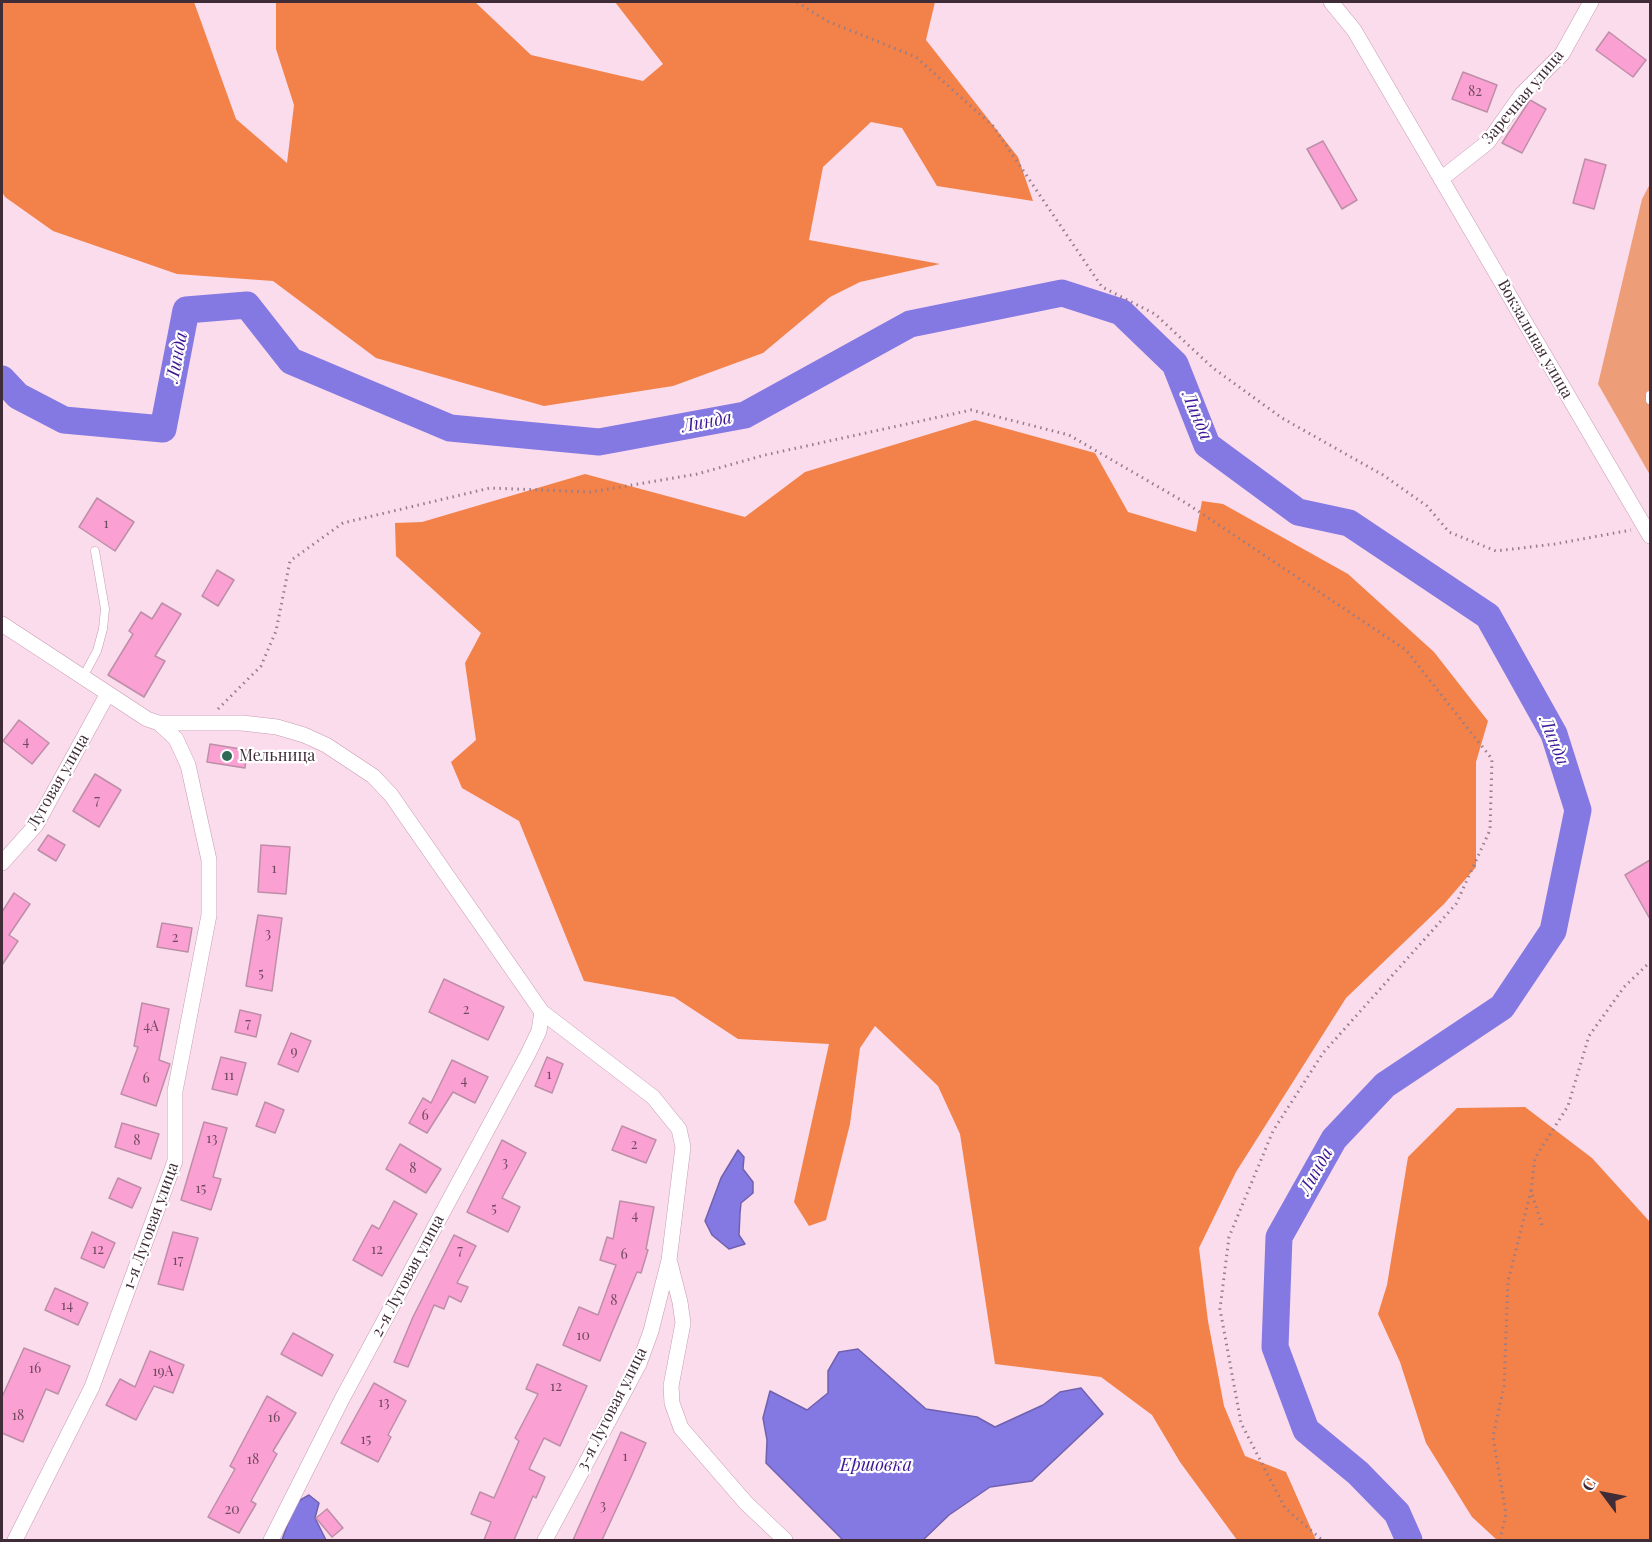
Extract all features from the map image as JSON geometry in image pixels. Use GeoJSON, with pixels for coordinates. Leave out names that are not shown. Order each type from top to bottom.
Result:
{"type":"FeatureCollection","features":[{"type":"Feature","properties":{"kind":"street","name":"Вокзальная улица"},"geometry":{"type":"LineString","coordinates":[[1331,2],[1354,30],[1648,532]]}},
{"type":"Feature","properties":{"kind":"street","name":"Заречная улица"},"geometry":{"type":"LineString","coordinates":[[1441,179],[1488,142],[1522,94],[1562,54],[1590,2]]}},
{"type":"Feature","properties":{"kind":"street"},"geometry":{"type":"LineString","coordinates":[[2,624],[107,695],[134,712],[159,723],[242,723],[286,729],[326,745],[373,776],[391,795],[542,1012]]}},
{"type":"Feature","properties":{"kind":"street","name":"Луговая улица"},"geometry":{"type":"LineString","coordinates":[[2,863],[36,825],[107,695]]}},
{"type":"Feature","properties":{"kind":"street","name":"1-я Луговая улица"},"geometry":{"type":"LineString","coordinates":[[15,1540],[92,1387],[176,1161],[175,1091],[209,915],[209,860],[188,765],[176,739],[159,723]]}},
{"type":"Feature","properties":{"kind":"street","name":"3-я Луговая улица"},"geometry":{"type":"LineString","coordinates":[[542,1012],[653,1097],[679,1129],[683,1147],[669,1260],[639,1364],[544,1540]]}},
{"type":"Feature","properties":{"kind":"street","name":"2-я Луговая улица"},"geometry":{"type":"LineString","coordinates":[[271,1540],[342,1399],[528,1054],[539,1031],[542,1012]]}},
{"type":"Feature","properties":{"kind":"street"},"geometry":{"type":"LineString","coordinates":[[669,1260],[683,1323],[670,1386],[672,1403],[681,1428],[746,1503],[785,1540]]}},
{"type":"Feature","properties":{"kind":"lane"},"geometry":{"type":"LineString","coordinates":[[1650,395],[1650,400]]}},
{"type":"Feature","properties":{"kind":"lane"},"geometry":{"type":"LineString","coordinates":[[82,679],[97,651],[103,629],[105,609],[95,550]]}},
{"type":"Feature","properties":{"kind":"path"},"geometry":{"type":"LineString","coordinates":[[797,2],[827,21],[916,57],[993,126],[1102,287],[1155,314],[1212,368],[1282,418],[1383,475],[1427,506],[1449,532],[1496,551],[1648,532]]}},
{"type":"Feature","properties":{"kind":"path"},"geometry":{"type":"LineString","coordinates":[[203,724],[261,666],[276,631],[290,561],[343,523],[490,488],[591,492],[697,474],[765,454],[971,410],[1069,435],[1186,503],[1406,650],[1492,759],[1490,830],[1456,904],[1323,1053],[1273,1131],[1229,1237],[1220,1309],[1241,1423],[1285,1508],[1322,1540]]}},
{"type":"Feature","properties":{"kind":"path"},"geometry":{"type":"LineString","coordinates":[[1500,1540],[1506,1514],[1493,1437],[1504,1386],[1508,1281],[1531,1191],[1535,1158],[1568,1106],[1589,1035],[1623,987],[1650,962]]}},
{"type":"Feature","properties":{"kind":"path"},"geometry":{"type":"LineString","coordinates":[[1531,1191],[1542,1225]]}},
{"type":"Feature","properties":{"kind":"shaded area"},"geometry":{"type":"Polygon","coordinates":[[[2,2],[194,2],[236,119],[287,163],[294,105],[276,49],[276,2],[475,2],[531,55],[643,81],[663,64],[615,2],[935,2],[926,40],[1018,157],[1033,201],[937,186],[902,128],[871,122],[823,167],[809,240],[940,264],[860,282],[830,297],[763,353],[673,386],[544,406],[376,358],[273,281],[177,274],[53,231],[5,197],[2,192],[2,2]]]}},
{"type":"Feature","properties":{"kind":"shaded area"},"geometry":{"type":"Polygon","coordinates":[[[1650,184],[1650,475],[1598,384],[1642,199],[1650,184]]]}},
{"type":"Feature","properties":{"kind":"shaded area"},"geometry":{"type":"Polygon","coordinates":[[[975,420],[1095,453],[1128,512],[1196,532],[1202,501],[1223,504],[1348,574],[1434,652],[1488,721],[1476,762],[1476,867],[1444,904],[1346,998],[1236,1172],[1199,1248],[1208,1321],[1224,1406],[1245,1456],[1286,1472],[1316,1540],[1237,1540],[1180,1462],[1152,1415],[1101,1377],[995,1364],[960,1134],[938,1086],[875,1026],[860,1048],[850,1124],[826,1220],[809,1226],[794,1202],[829,1044],[738,1039],[674,997],[584,981],[519,821],[462,788],[451,762],[476,740],[465,663],[481,633],[396,556],[395,523],[422,522],[585,474],[745,517],[805,472],[975,420]]]}},
{"type":"Feature","properties":{"kind":"shaded area"},"geometry":{"type":"Polygon","coordinates":[[[1525,1107],[1592,1158],[1650,1222],[1650,1540],[1497,1540],[1472,1517],[1426,1443],[1400,1362],[1378,1314],[1387,1285],[1408,1157],[1457,1108],[1525,1107]]]}},
{"type":"Feature","properties":{"kind":"water"},"geometry":{"type":"Polygon","coordinates":[[[738,1150],[744,1157],[743,1169],[753,1182],[753,1193],[741,1203],[739,1235],[745,1244],[729,1249],[712,1235],[705,1221],[721,1178],[738,1150]]]}},
{"type":"Feature","properties":{"kind":"water","name":"Ершовка"},"geometry":{"type":"Polygon","coordinates":[[[858,1349],[926,1409],[977,1417],[995,1427],[1043,1405],[1060,1392],[1081,1388],[1103,1414],[1032,1481],[990,1487],[949,1515],[923,1540],[843,1540],[766,1463],[767,1440],[763,1418],[770,1391],[807,1410],[828,1393],[828,1371],[839,1352],[858,1349]]]}},
{"type":"Feature","properties":{"kind":"water"},"geometry":{"type":"Polygon","coordinates":[[[309,1495],[319,1503],[315,1518],[326,1540],[282,1540],[295,1503],[309,1495]]]}},
{"type":"Feature","properties":{"kind":"building"},"geometry":{"type":"Polygon","coordinates":[[[1609,32],[1646,60],[1633,77],[1596,50],[1609,32]]]}},
{"type":"Feature","properties":{"kind":"building"},"geometry":{"type":"Polygon","coordinates":[[[1463,72],[1497,85],[1487,112],[1452,99],[1463,72]]]}},
{"type":"Feature","properties":{"kind":"building"},"geometry":{"type":"Polygon","coordinates":[[[1530,100],[1546,109],[1522,153],[1502,143],[1530,100]]]}},
{"type":"Feature","properties":{"kind":"building"},"geometry":{"type":"Polygon","coordinates":[[[1323,141],[1357,200],[1342,209],[1307,149],[1323,141]]]}},
{"type":"Feature","properties":{"kind":"building"},"geometry":{"type":"Polygon","coordinates":[[[1585,159],[1606,165],[1594,209],[1573,203],[1585,159]]]}},
{"type":"Feature","properties":{"kind":"building"},"geometry":{"type":"Polygon","coordinates":[[[97,498],[134,522],[115,551],[79,527],[97,498]]]}},
{"type":"Feature","properties":{"kind":"building"},"geometry":{"type":"Polygon","coordinates":[[[217,570],[234,580],[218,606],[202,596],[217,570]]]}},
{"type":"Feature","properties":{"kind":"building"},"geometry":{"type":"Polygon","coordinates":[[[162,603],[181,614],[155,656],[165,661],[144,697],[108,675],[133,634],[129,631],[141,612],[152,619],[162,603]]]}},
{"type":"Feature","properties":{"kind":"building"},"geometry":{"type":"Polygon","coordinates":[[[19,720],[49,743],[32,764],[3,741],[19,720]]]}},
{"type":"Feature","properties":{"kind":"building","name":"Мельница"},"geometry":{"type":"Polygon","coordinates":[[[210,744],[247,750],[245,768],[207,762],[210,744]]]}},
{"type":"Feature","properties":{"kind":"building"},"geometry":{"type":"Polygon","coordinates":[[[95,774],[121,790],[99,827],[73,811],[95,774]]]}},
{"type":"Feature","properties":{"kind":"building"},"geometry":{"type":"Polygon","coordinates":[[[48,835],[65,845],[56,861],[38,850],[48,835]]]}},
{"type":"Feature","properties":{"kind":"building"},"geometry":{"type":"Polygon","coordinates":[[[261,845],[290,847],[286,894],[258,892],[261,845]]]}},
{"type":"Feature","properties":{"kind":"building"},"geometry":{"type":"Polygon","coordinates":[[[1650,860],[1650,919],[1625,875],[1650,860]]]}},
{"type":"Feature","properties":{"kind":"building"},"geometry":{"type":"Polygon","coordinates":[[[14,893],[30,904],[9,935],[18,941],[2,965],[2,912],[14,893]]]}},
{"type":"Feature","properties":{"kind":"building"},"geometry":{"type":"Polygon","coordinates":[[[258,915],[282,918],[272,991],[246,986],[258,915]]]}},
{"type":"Feature","properties":{"kind":"building"},"geometry":{"type":"Polygon","coordinates":[[[162,923],[192,928],[188,952],[157,947],[162,923]]]}},
{"type":"Feature","properties":{"kind":"building"},"geometry":{"type":"Polygon","coordinates":[[[444,979],[504,1007],[488,1040],[429,1012],[444,979]]]}},
{"type":"Feature","properties":{"kind":"building"},"geometry":{"type":"Polygon","coordinates":[[[142,1003],[169,1009],[159,1060],[170,1064],[156,1106],[121,1094],[138,1047],[134,1046],[142,1003]]]}},
{"type":"Feature","properties":{"kind":"building"},"geometry":{"type":"Polygon","coordinates":[[[240,1010],[261,1015],[256,1037],[235,1032],[240,1010]]]}},
{"type":"Feature","properties":{"kind":"building"},"geometry":{"type":"Polygon","coordinates":[[[291,1033],[311,1041],[298,1072],[278,1064],[291,1033]]]}},
{"type":"Feature","properties":{"kind":"building"},"geometry":{"type":"Polygon","coordinates":[[[221,1057],[246,1063],[237,1095],[212,1089],[221,1057]]]}},
{"type":"Feature","properties":{"kind":"building"},"geometry":{"type":"Polygon","coordinates":[[[547,1057],[563,1064],[552,1093],[535,1086],[547,1057]]]}},
{"type":"Feature","properties":{"kind":"building"},"geometry":{"type":"Polygon","coordinates":[[[452,1060],[488,1077],[475,1103],[453,1092],[427,1133],[409,1123],[423,1098],[431,1103],[452,1060]]]}},
{"type":"Feature","properties":{"kind":"building"},"geometry":{"type":"Polygon","coordinates":[[[265,1102],[284,1110],[275,1133],[256,1126],[265,1102]]]}},
{"type":"Feature","properties":{"kind":"building"},"geometry":{"type":"Polygon","coordinates":[[[204,1122],[227,1128],[213,1177],[221,1179],[211,1210],[181,1200],[204,1122]]]}},
{"type":"Feature","properties":{"kind":"building"},"geometry":{"type":"Polygon","coordinates":[[[122,1123],[159,1134],[151,1159],[115,1147],[122,1123]]]}},
{"type":"Feature","properties":{"kind":"building"},"geometry":{"type":"Polygon","coordinates":[[[622,1126],[656,1140],[646,1163],[612,1150],[622,1126]]]}},
{"type":"Feature","properties":{"kind":"building"},"geometry":{"type":"Polygon","coordinates":[[[502,1140],[526,1153],[502,1198],[520,1207],[508,1232],[467,1212],[502,1140]]]}},
{"type":"Feature","properties":{"kind":"building"},"geometry":{"type":"Polygon","coordinates":[[[400,1144],[441,1169],[426,1193],[386,1169],[400,1144]]]}},
{"type":"Feature","properties":{"kind":"building"},"geometry":{"type":"Polygon","coordinates":[[[118,1178],[141,1188],[132,1208],[109,1198],[118,1178]]]}},
{"type":"Feature","properties":{"kind":"building"},"geometry":{"type":"Polygon","coordinates":[[[394,1201],[417,1214],[382,1276],[353,1260],[372,1225],[379,1229],[394,1201]]]}},
{"type":"Feature","properties":{"kind":"building"},"geometry":{"type":"Polygon","coordinates":[[[620,1201],[654,1207],[646,1249],[648,1250],[641,1273],[637,1272],[600,1361],[563,1345],[579,1307],[598,1315],[616,1265],[600,1260],[607,1237],[613,1239],[620,1201]]]}},
{"type":"Feature","properties":{"kind":"building"},"geometry":{"type":"Polygon","coordinates":[[[92,1232],[115,1243],[104,1268],[81,1258],[92,1232]]]}},
{"type":"Feature","properties":{"kind":"building"},"geometry":{"type":"Polygon","coordinates":[[[173,1232],[198,1238],[183,1290],[158,1284],[173,1232]]]}},
{"type":"Feature","properties":{"kind":"building"},"geometry":{"type":"Polygon","coordinates":[[[454,1235],[476,1246],[457,1283],[468,1287],[461,1302],[449,1296],[444,1309],[434,1305],[408,1367],[394,1362],[413,1317],[454,1235]]]}},
{"type":"Feature","properties":{"kind":"building"},"geometry":{"type":"Polygon","coordinates":[[[55,1288],[88,1303],[78,1325],[45,1310],[55,1288]]]}},
{"type":"Feature","properties":{"kind":"building"},"geometry":{"type":"Polygon","coordinates":[[[293,1333],[333,1355],[322,1376],[281,1354],[293,1333]]]}},
{"type":"Feature","properties":{"kind":"building"},"geometry":{"type":"Polygon","coordinates":[[[24,1348],[70,1366],[58,1394],[46,1389],[23,1442],[2,1433],[2,1397],[24,1348]]]}},
{"type":"Feature","properties":{"kind":"building"},"geometry":{"type":"Polygon","coordinates":[[[150,1351],[184,1365],[173,1393],[154,1386],[136,1420],[106,1405],[120,1379],[135,1387],[150,1351]]]}},
{"type":"Feature","properties":{"kind":"building"},"geometry":{"type":"Polygon","coordinates":[[[537,1364],[587,1386],[560,1446],[544,1438],[529,1469],[545,1477],[536,1498],[533,1496],[514,1540],[484,1540],[491,1522],[471,1514],[480,1492],[494,1498],[519,1441],[515,1438],[538,1394],[526,1389],[537,1364]]]}},
{"type":"Feature","properties":{"kind":"building"},"geometry":{"type":"Polygon","coordinates":[[[374,1383],[406,1401],[388,1435],[391,1437],[378,1462],[341,1443],[374,1383]]]}},
{"type":"Feature","properties":{"kind":"building"},"geometry":{"type":"Polygon","coordinates":[[[267,1396],[296,1413],[273,1451],[277,1454],[251,1501],[256,1504],[239,1533],[208,1517],[235,1469],[230,1466],[267,1396]]]}},
{"type":"Feature","properties":{"kind":"building"},"geometry":{"type":"Polygon","coordinates":[[[621,1432],[646,1443],[631,1477],[602,1540],[573,1540],[621,1432]]]}},
{"type":"Feature","properties":{"kind":"building"},"geometry":{"type":"Polygon","coordinates":[[[327,1509],[343,1528],[332,1537],[316,1518],[327,1509]]]}},
{"type":"Feature","properties":{"kind":"waterway","name":"Линда"},"geometry":{"type":"LineString","coordinates":[[2,379],[18,396],[64,420],[163,429],[186,310],[247,305],[291,361],[450,428],[599,442],[745,415],[910,324],[1062,293],[1121,312],[1175,364],[1207,445],[1298,512],[1349,523],[1488,616],[1554,734],[1578,810],[1553,931],[1502,1007],[1385,1085],[1334,1139],[1279,1237],[1275,1347],[1306,1430],[1358,1473],[1397,1513],[1409,1540]]}},
{"type":"Feature","properties":{"kind":"place","name":"Мельница"},"geometry":{"type":"Point","coordinates":[227,756]}}]}
